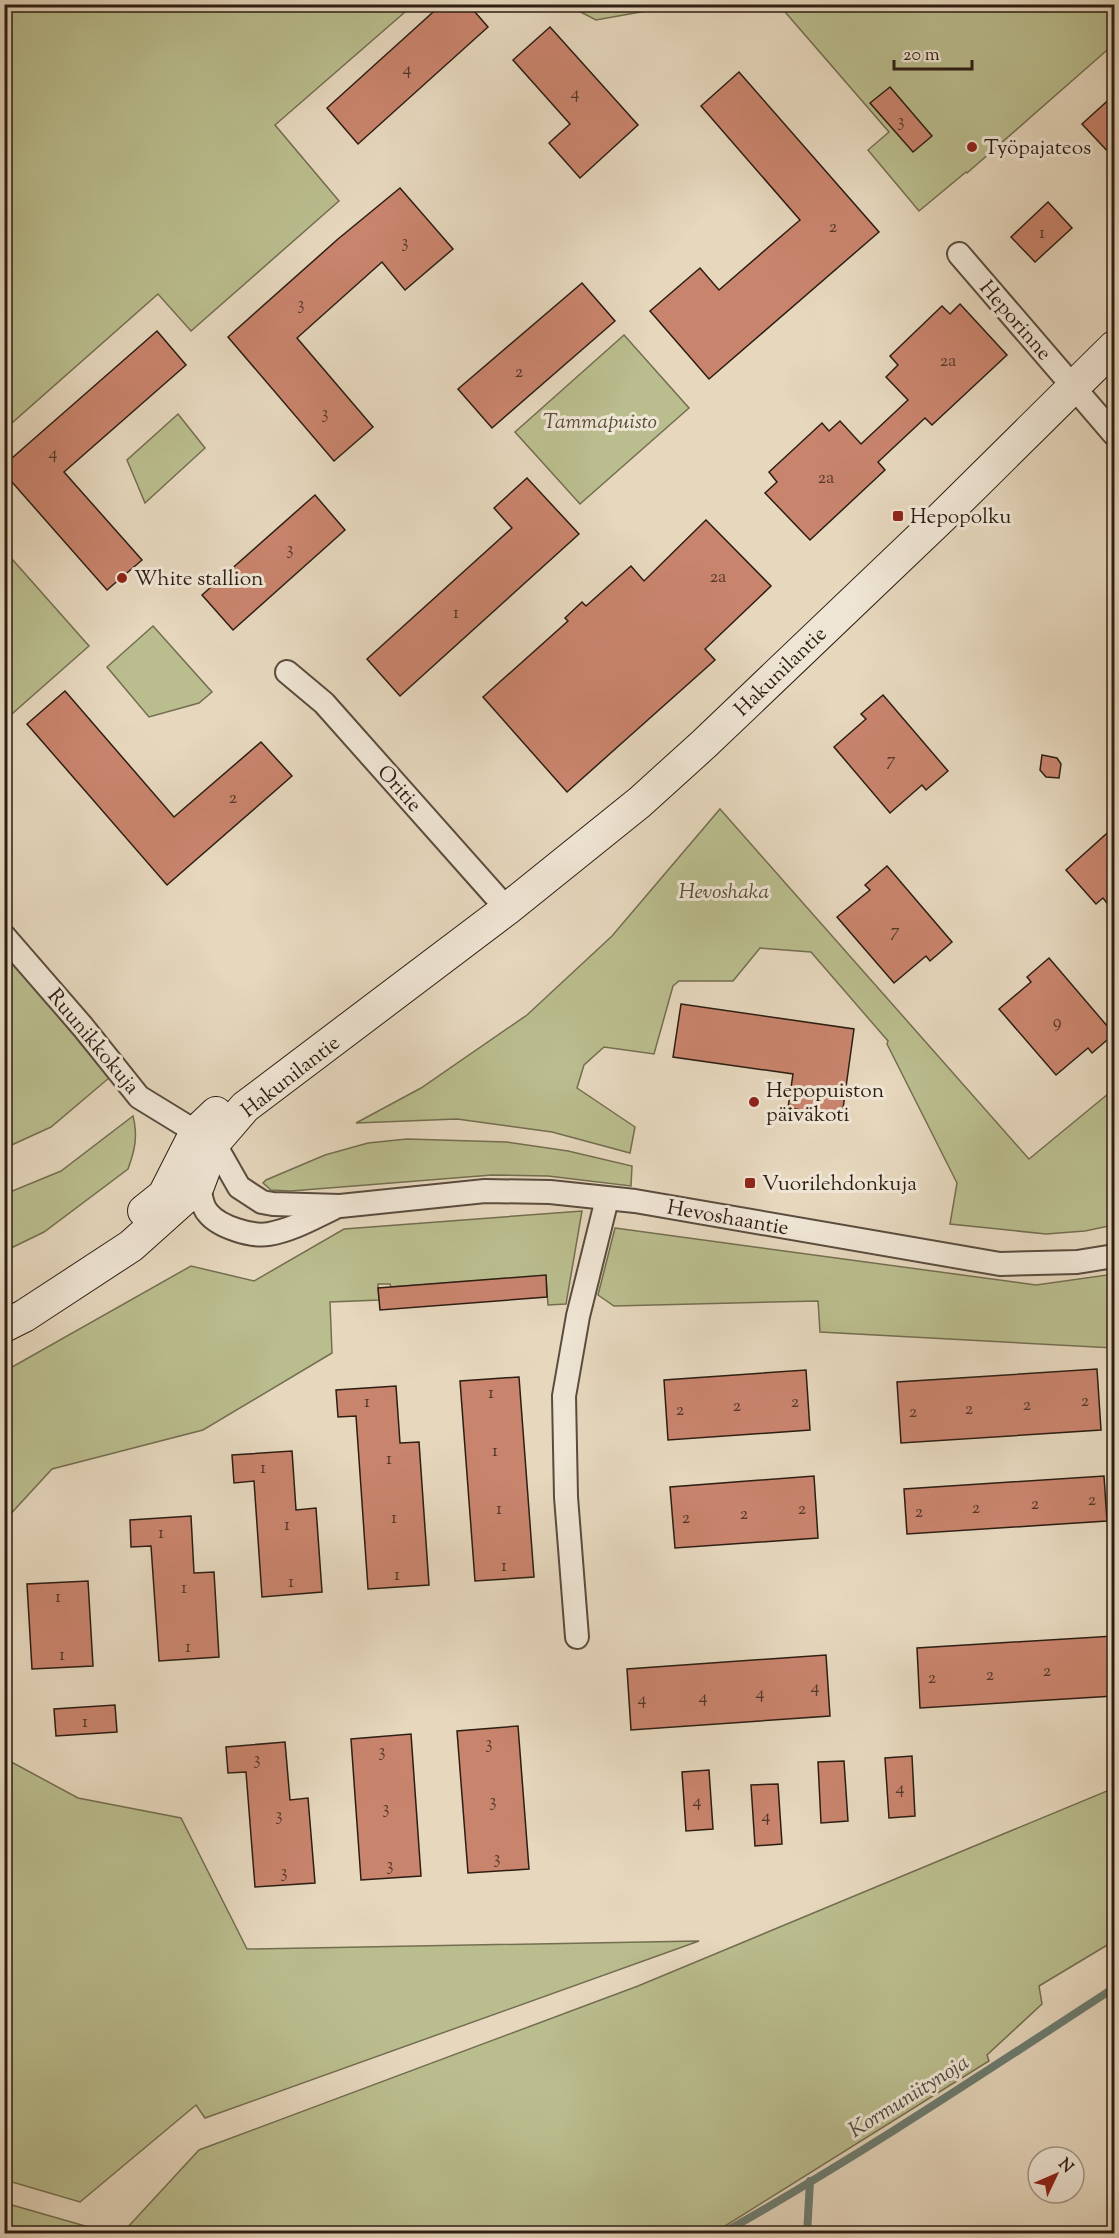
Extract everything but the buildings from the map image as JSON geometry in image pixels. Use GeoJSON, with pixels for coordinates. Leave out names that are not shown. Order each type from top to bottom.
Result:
{"type":"FeatureCollection","features":[{"type":"Feature","properties":{"kind":"main road","name":"Hakunilantie"},"geometry":{"type":"LineString","coordinates":[[4,1308],[60,1275],[164,1195],[233,1095],[425,972],[640,802],[704,744],[949,510],[1114,347]]}},
{"type":"Feature","properties":{"kind":"main road","name":"Hakunilantie"},"geometry":{"type":"LineString","coordinates":[[4,1326],[24,1316],[131,1246],[198,1186],[205,1137]]}},
{"type":"Feature","properties":{"kind":"street","name":"Heporinne"},"geometry":{"type":"LineString","coordinates":[[959,254],[1114,434]]}},
{"type":"Feature","properties":{"kind":"street","name":"Oritie"},"geometry":{"type":"LineString","coordinates":[[287,672],[324,703],[507,909]]}},
{"type":"Feature","properties":{"kind":"street","name":"Ruunikkokuja"},"geometry":{"type":"LineString","coordinates":[[4,936],[83,1027],[139,1098],[205,1137]]}},
{"type":"Feature","properties":{"kind":"street","name":"Hevoshaantie"},"geometry":{"type":"LineString","coordinates":[[205,1137],[239,1187],[262,1202],[273,1204],[340,1206],[484,1191],[550,1192],[726,1216],[1000,1264],[1067,1263],[1114,1256]]}},
{"type":"Feature","properties":{"kind":"street","name":"Hevoshaantie"},"geometry":{"type":"LineString","coordinates":[[198,1186],[207,1213],[223,1224],[251,1235],[268,1234],[295,1227],[340,1206]]}},
{"type":"Feature","properties":{"kind":"street"},"geometry":{"type":"LineString","coordinates":[[577,1636],[566,1497],[564,1396],[578,1316],[607,1199]]}},
{"type":"Feature","properties":{"kind":"green space"},"geometry":{"type":"Polygon","coordinates":[[[5,4],[413,5],[275,125],[339,201],[191,331],[158,294],[5,429],[5,4]]]}},
{"type":"Feature","properties":{"kind":"green space"},"geometry":{"type":"Polygon","coordinates":[[[567,5],[665,5],[652,10],[596,20],[567,5]]]}},
{"type":"Feature","properties":{"kind":"green space"},"geometry":{"type":"Polygon","coordinates":[[[779,5],[1114,5],[1114,44],[967,173],[919,211],[868,150],[889,132],[779,5]]]}},
{"type":"Feature","properties":{"kind":"green space","name":"Tammapuisto"},"geometry":{"type":"Polygon","coordinates":[[[624,335],[689,408],[580,504],[515,432],[624,335]]]}},
{"type":"Feature","properties":{"kind":"green space"},"geometry":{"type":"Polygon","coordinates":[[[178,414],[205,448],[145,503],[127,460],[178,414]]]}},
{"type":"Feature","properties":{"kind":"green space"},"geometry":{"type":"Polygon","coordinates":[[[4,550],[89,646],[5,720],[4,720],[4,550]]]}},
{"type":"Feature","properties":{"kind":"green space"},"geometry":{"type":"Polygon","coordinates":[[[153,626],[212,692],[199,703],[149,717],[107,667],[153,626]]]}},
{"type":"Feature","properties":{"kind":"green space","name":"Hevoshaka"},"geometry":{"type":"Polygon","coordinates":[[[720,809],[1029,1159],[1114,1089],[1114,1225],[1085,1231],[1046,1234],[950,1224],[957,1183],[887,1044],[888,1041],[811,952],[760,948],[733,981],[679,981],[673,986],[654,1054],[604,1047],[584,1065],[577,1088],[635,1127],[630,1153],[552,1132],[457,1119],[356,1123],[421,1088],[527,1015],[612,936],[720,809]]]}},
{"type":"Feature","properties":{"kind":"green space"},"geometry":{"type":"Polygon","coordinates":[[[4,951],[109,1078],[51,1127],[5,1148],[4,951]]]}},
{"type":"Feature","properties":{"kind":"green space"},"geometry":{"type":"Polygon","coordinates":[[[133,1116],[135,1143],[128,1169],[44,1232],[5,1251],[5,1194],[61,1171],[133,1116]]]}},
{"type":"Feature","properties":{"kind":"green space"},"geometry":{"type":"Polygon","coordinates":[[[407,1139],[506,1142],[568,1151],[632,1166],[631,1186],[548,1176],[492,1175],[291,1191],[271,1190],[263,1183],[325,1155],[368,1143],[407,1139]]]}},
{"type":"Feature","properties":{"kind":"green space"},"geometry":{"type":"Polygon","coordinates":[[[582,1211],[566,1304],[548,1305],[546,1276],[391,1287],[390,1284],[378,1284],[379,1300],[330,1302],[332,1353],[203,1430],[52,1469],[5,1520],[5,1371],[191,1266],[254,1281],[344,1229],[582,1211]]]}},
{"type":"Feature","properties":{"kind":"green space"},"geometry":{"type":"Polygon","coordinates":[[[615,1228],[1036,1285],[1114,1274],[1114,1348],[820,1332],[818,1301],[614,1306],[598,1295],[615,1228]]]}},
{"type":"Feature","properties":{"kind":"green space"},"geometry":{"type":"Polygon","coordinates":[[[4,1758],[78,1798],[181,1818],[247,1949],[699,1941],[205,2118],[196,2105],[80,2202],[5,2180],[4,1758]]]}},
{"type":"Feature","properties":{"kind":"green space"},"geometry":{"type":"Polygon","coordinates":[[[1114,1788],[1114,1941],[1039,1986],[1042,2004],[987,2055],[989,2061],[714,2233],[126,2233],[126,2229],[199,2150],[638,1986],[1114,1788]]]}},
{"type":"Feature","properties":{"kind":"green space"},"geometry":{"type":"Polygon","coordinates":[[[5,2203],[106,2232],[5,2233],[5,2203]]]}},
{"type":"Feature","properties":{"kind":"waterway","name":"Kormuniitynoja"},"geometry":{"type":"LineString","coordinates":[[721,2234],[871,2145],[1114,1988]]}},
{"type":"Feature","properties":{"kind":"waterway"},"geometry":{"type":"LineString","coordinates":[[807,2234],[810,2181]]}},
{"type":"Feature","properties":{"kind":"place","name":"Työpajateos"},"geometry":{"type":"Point","coordinates":[972,147]}},
{"type":"Feature","properties":{"kind":"place","name":"Hepopolku"},"geometry":{"type":"Point","coordinates":[898,516]}},
{"type":"Feature","properties":{"kind":"place","name":"White stallion"},"geometry":{"type":"Point","coordinates":[122,578]}},
{"type":"Feature","properties":{"kind":"place","name":"Hepopuiston päiväkoti"},"geometry":{"type":"Point","coordinates":[754,1102]}},
{"type":"Feature","properties":{"kind":"place","name":"Vuorilehdonkuja"},"geometry":{"type":"Point","coordinates":[750,1183]}}]}
